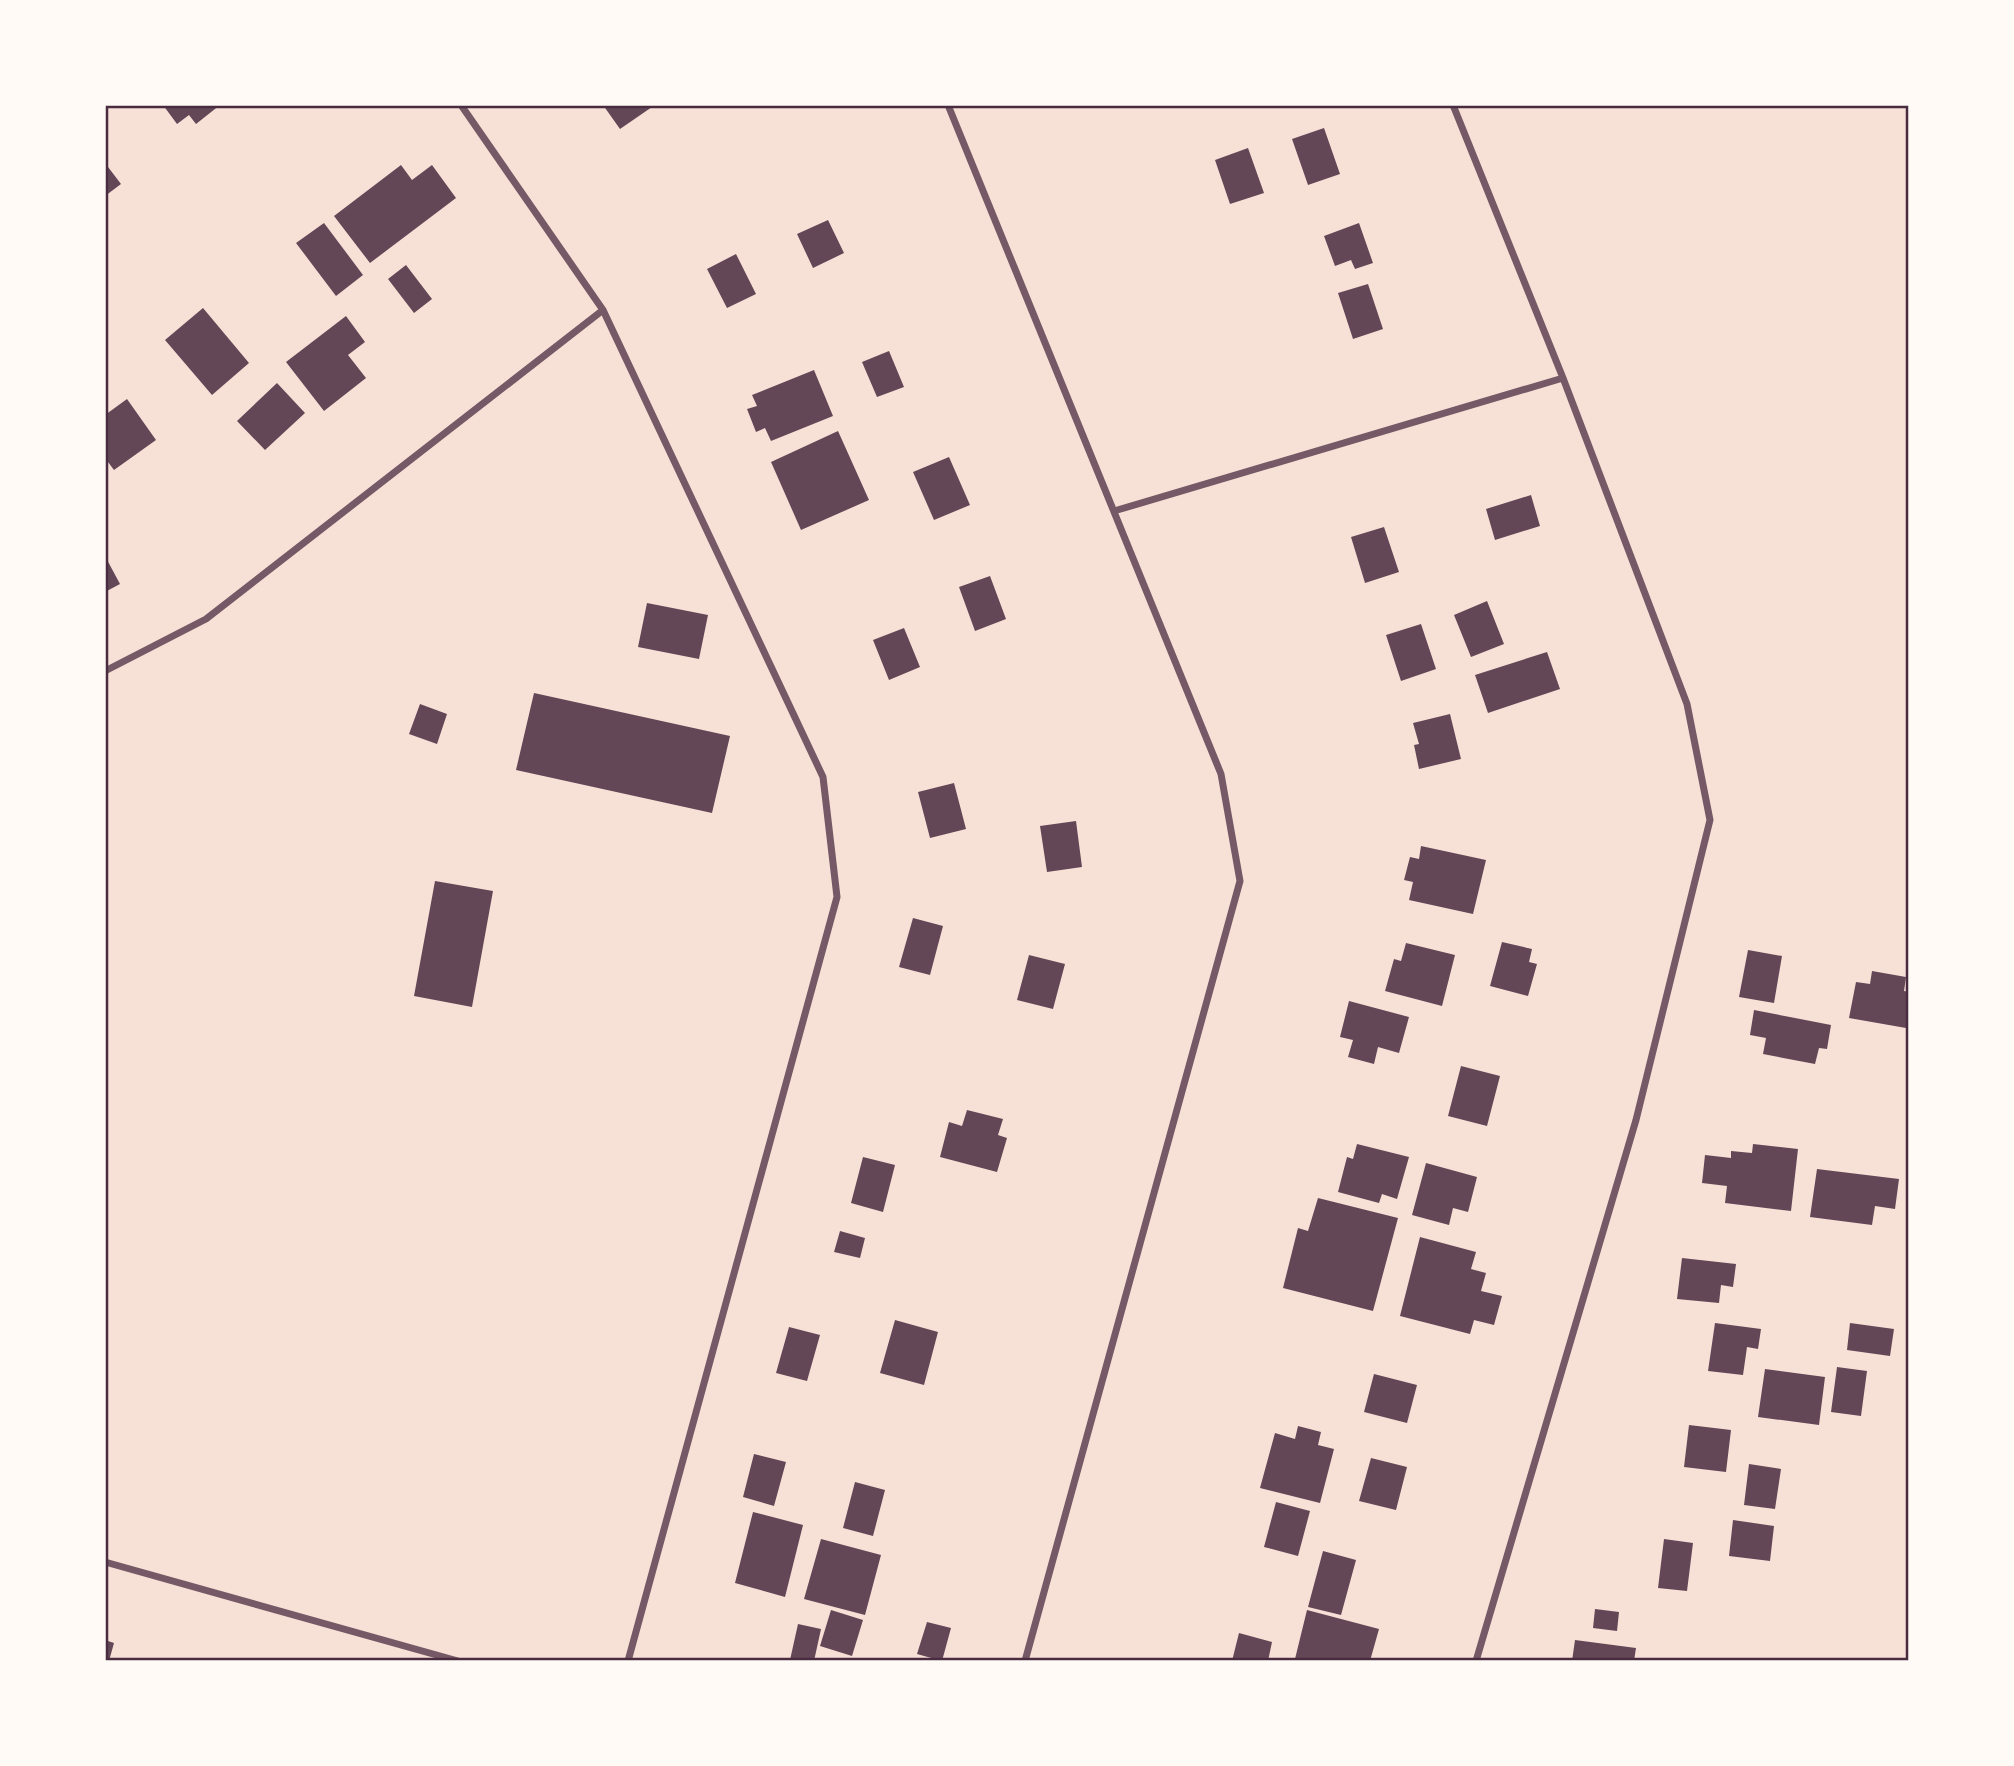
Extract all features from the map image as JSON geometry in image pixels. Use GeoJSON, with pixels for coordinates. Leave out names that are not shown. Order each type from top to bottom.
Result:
{"type":"FeatureCollection","features":[{"type":"Feature","properties":{"kind":"street"},"geometry":{"type":"LineString","coordinates":[[461,105],[603,310],[823,777],[837,897],[628,1661]]}},
{"type":"Feature","properties":{"kind":"street"},"geometry":{"type":"LineString","coordinates":[[948,105],[1221,774],[1240,881],[1025,1661]]}},
{"type":"Feature","properties":{"kind":"street"},"geometry":{"type":"LineString","coordinates":[[1453,105],[1563,378],[1687,704],[1710,820],[1636,1120],[1476,1661]]}},
{"type":"Feature","properties":{"kind":"street"},"geometry":{"type":"LineString","coordinates":[[105,671],[206,620],[603,310]]}},
{"type":"Feature","properties":{"kind":"street"},"geometry":{"type":"LineString","coordinates":[[1114,511],[1563,378]]}},
{"type":"Feature","properties":{"kind":"street"},"geometry":{"type":"LineString","coordinates":[[105,1562],[458,1661]]}},
{"type":"Feature","properties":{"kind":"building"},"geometry":{"type":"Polygon","coordinates":[[[163,105],[220,105],[196,124],[189,115],[177,124],[163,105]]]}},
{"type":"Feature","properties":{"kind":"building"},"geometry":{"type":"Polygon","coordinates":[[[603,105],[650,105],[652,107],[620,129],[603,105]]]}},
{"type":"Feature","properties":{"kind":"building"},"geometry":{"type":"Polygon","coordinates":[[[1324,128],[1340,174],[1308,185],[1292,139],[1324,128]]]}},
{"type":"Feature","properties":{"kind":"building"},"geometry":{"type":"Polygon","coordinates":[[[1248,148],[1264,193],[1230,204],[1215,160],[1248,148]]]}},
{"type":"Feature","properties":{"kind":"building"},"geometry":{"type":"Polygon","coordinates":[[[105,163],[121,184],[105,196],[105,163]]]}},
{"type":"Feature","properties":{"kind":"building"},"geometry":{"type":"Polygon","coordinates":[[[401,165],[412,180],[432,165],[456,198],[370,263],[334,216],[401,165]]]}},
{"type":"Feature","properties":{"kind":"building"},"geometry":{"type":"Polygon","coordinates":[[[828,220],[844,253],[813,268],[797,234],[828,220]]]}},
{"type":"Feature","properties":{"kind":"building"},"geometry":{"type":"Polygon","coordinates":[[[324,223],[363,275],[336,296],[296,243],[324,223]]]}},
{"type":"Feature","properties":{"kind":"building"},"geometry":{"type":"Polygon","coordinates":[[[1359,223],[1373,263],[1355,269],[1351,260],[1335,266],[1324,236],[1359,223]]]}},
{"type":"Feature","properties":{"kind":"building"},"geometry":{"type":"Polygon","coordinates":[[[736,254],[756,294],[727,308],[707,269],[736,254]]]}},
{"type":"Feature","properties":{"kind":"building"},"geometry":{"type":"Polygon","coordinates":[[[406,265],[432,299],[414,313],[388,279],[406,265]]]}},
{"type":"Feature","properties":{"kind":"building"},"geometry":{"type":"Polygon","coordinates":[[[1368,284],[1383,329],[1353,339],[1338,293],[1368,284]]]}},
{"type":"Feature","properties":{"kind":"building"},"geometry":{"type":"Polygon","coordinates":[[[203,308],[249,363],[212,395],[165,340],[203,308]]]}},
{"type":"Feature","properties":{"kind":"building"},"geometry":{"type":"Polygon","coordinates":[[[346,316],[365,342],[348,355],[366,378],[324,411],[286,362],[346,316]]]}},
{"type":"Feature","properties":{"kind":"building"},"geometry":{"type":"Polygon","coordinates":[[[889,351],[904,387],[877,397],[862,362],[889,351]]]}},
{"type":"Feature","properties":{"kind":"building"},"geometry":{"type":"Polygon","coordinates":[[[814,370],[833,416],[771,441],[765,428],[756,432],[747,409],[757,406],[752,395],[814,370]]]}},
{"type":"Feature","properties":{"kind":"building"},"geometry":{"type":"Polygon","coordinates":[[[277,383],[305,413],[265,450],[237,421],[277,383]]]}},
{"type":"Feature","properties":{"kind":"building"},"geometry":{"type":"Polygon","coordinates":[[[127,399],[156,440],[114,470],[105,458],[105,415],[127,399]]]}},
{"type":"Feature","properties":{"kind":"building"},"geometry":{"type":"Polygon","coordinates":[[[838,431],[869,500],[801,530],[771,462],[838,431]]]}},
{"type":"Feature","properties":{"kind":"building"},"geometry":{"type":"Polygon","coordinates":[[[949,457],[970,505],[934,520],[913,472],[949,457]]]}},
{"type":"Feature","properties":{"kind":"building"},"geometry":{"type":"Polygon","coordinates":[[[1531,495],[1540,526],[1495,540],[1486,509],[1531,495]]]}},
{"type":"Feature","properties":{"kind":"building"},"geometry":{"type":"Polygon","coordinates":[[[1384,527],[1399,572],[1365,583],[1351,537],[1384,527]]]}},
{"type":"Feature","properties":{"kind":"building"},"geometry":{"type":"Polygon","coordinates":[[[105,556],[120,584],[105,592],[105,556]]]}},
{"type":"Feature","properties":{"kind":"building"},"geometry":{"type":"Polygon","coordinates":[[[990,576],[1006,619],[975,631],[959,587],[990,576]]]}},
{"type":"Feature","properties":{"kind":"building"},"geometry":{"type":"Polygon","coordinates":[[[1487,601],[1504,644],[1471,657],[1454,615],[1487,601]]]}},
{"type":"Feature","properties":{"kind":"building"},"geometry":{"type":"Polygon","coordinates":[[[647,603],[708,615],[699,659],[638,647],[647,603]]]}},
{"type":"Feature","properties":{"kind":"building"},"geometry":{"type":"Polygon","coordinates":[[[1421,624],[1436,669],[1401,681],[1386,635],[1421,624]]]}},
{"type":"Feature","properties":{"kind":"building"},"geometry":{"type":"Polygon","coordinates":[[[904,628],[920,667],[889,680],[873,640],[904,628]]]}},
{"type":"Feature","properties":{"kind":"building"},"geometry":{"type":"Polygon","coordinates":[[[1547,652],[1560,689],[1488,713],[1475,675],[1547,652]]]}},
{"type":"Feature","properties":{"kind":"building"},"geometry":{"type":"Polygon","coordinates":[[[534,693],[730,736],[712,813],[516,770],[534,693]]]}},
{"type":"Feature","properties":{"kind":"building"},"geometry":{"type":"Polygon","coordinates":[[[420,704],[447,714],[437,744],[409,734],[420,704]]]}},
{"type":"Feature","properties":{"kind":"building"},"geometry":{"type":"Polygon","coordinates":[[[1450,714],[1461,759],[1419,769],[1414,745],[1419,744],[1413,723],[1450,714]]]}},
{"type":"Feature","properties":{"kind":"building"},"geometry":{"type":"Polygon","coordinates":[[[954,783],[966,829],[930,838],[918,792],[954,783]]]}},
{"type":"Feature","properties":{"kind":"building"},"geometry":{"type":"Polygon","coordinates":[[[1076,821],[1082,867],[1047,872],[1040,826],[1076,821]]]}},
{"type":"Feature","properties":{"kind":"building"},"geometry":{"type":"Polygon","coordinates":[[[1421,846],[1486,860],[1473,914],[1409,900],[1413,882],[1404,880],[1410,857],[1419,859],[1421,846]]]}},
{"type":"Feature","properties":{"kind":"building"},"geometry":{"type":"Polygon","coordinates":[[[435,881],[493,891],[472,1007],[414,996],[435,881]]]}},
{"type":"Feature","properties":{"kind":"building"},"geometry":{"type":"Polygon","coordinates":[[[913,918],[943,926],[930,975],[899,967],[913,918]]]}},
{"type":"Feature","properties":{"kind":"building"},"geometry":{"type":"Polygon","coordinates":[[[1502,942],[1532,949],[1529,962],[1537,964],[1528,996],[1490,986],[1502,942]]]}},
{"type":"Feature","properties":{"kind":"building"},"geometry":{"type":"Polygon","coordinates":[[[1406,943],[1455,955],[1442,1006],[1385,991],[1394,959],[1401,961],[1406,943]]]}},
{"type":"Feature","properties":{"kind":"building"},"geometry":{"type":"Polygon","coordinates":[[[1748,950],[1782,956],[1774,1003],[1739,997],[1748,950]]]}},
{"type":"Feature","properties":{"kind":"building"},"geometry":{"type":"Polygon","coordinates":[[[1029,955],[1065,964],[1053,1009],[1017,1000],[1029,955]]]}},
{"type":"Feature","properties":{"kind":"building"},"geometry":{"type":"Polygon","coordinates":[[[1872,971],[1906,977],[1904,991],[1909,992],[1909,1012],[1906,1028],[1849,1018],[1856,982],[1870,984],[1872,971]]]}},
{"type":"Feature","properties":{"kind":"building"},"geometry":{"type":"Polygon","coordinates":[[[1349,1001],[1409,1017],[1399,1053],[1378,1047],[1374,1064],[1348,1057],[1353,1040],[1340,1037],[1349,1001]]]}},
{"type":"Feature","properties":{"kind":"building"},"geometry":{"type":"Polygon","coordinates":[[[1754,1010],[1831,1025],[1827,1049],[1819,1048],[1815,1064],[1763,1054],[1766,1038],[1750,1035],[1754,1010]]]}},
{"type":"Feature","properties":{"kind":"building"},"geometry":{"type":"Polygon","coordinates":[[[1461,1066],[1500,1076],[1487,1126],[1448,1116],[1461,1066]]]}},
{"type":"Feature","properties":{"kind":"building"},"geometry":{"type":"Polygon","coordinates":[[[967,1110],[1003,1119],[998,1135],[1007,1138],[997,1172],[940,1157],[949,1122],[962,1126],[967,1110]]]}},
{"type":"Feature","properties":{"kind":"building"},"geometry":{"type":"Polygon","coordinates":[[[1357,1144],[1409,1157],[1397,1199],[1382,1194],[1379,1203],[1338,1192],[1347,1157],[1353,1159],[1357,1144]]]}},
{"type":"Feature","properties":{"kind":"building"},"geometry":{"type":"Polygon","coordinates":[[[1753,1144],[1798,1149],[1791,1211],[1725,1203],[1727,1186],[1702,1183],[1705,1155],[1731,1158],[1731,1151],[1752,1153],[1753,1144]]]}},
{"type":"Feature","properties":{"kind":"building"},"geometry":{"type":"Polygon","coordinates":[[[863,1157],[895,1165],[883,1212],[851,1203],[863,1157]]]}},
{"type":"Feature","properties":{"kind":"building"},"geometry":{"type":"Polygon","coordinates":[[[1426,1163],[1477,1177],[1468,1212],[1453,1208],[1449,1225],[1412,1215],[1426,1163]]]}},
{"type":"Feature","properties":{"kind":"building"},"geometry":{"type":"Polygon","coordinates":[[[1817,1169],[1899,1179],[1895,1209],[1875,1206],[1872,1225],[1810,1217],[1817,1169]]]}},
{"type":"Feature","properties":{"kind":"building"},"geometry":{"type":"Polygon","coordinates":[[[1318,1198],[1398,1218],[1373,1311],[1283,1288],[1298,1228],[1308,1231],[1318,1198]]]}},
{"type":"Feature","properties":{"kind":"building"},"geometry":{"type":"Polygon","coordinates":[[[840,1231],[865,1238],[860,1258],[834,1252],[840,1231]]]}},
{"type":"Feature","properties":{"kind":"building"},"geometry":{"type":"Polygon","coordinates":[[[1420,1237],[1476,1252],[1471,1269],[1486,1273],[1481,1291],[1502,1296],[1494,1325],[1474,1320],[1470,1334],[1400,1316],[1420,1237]]]}},
{"type":"Feature","properties":{"kind":"building"},"geometry":{"type":"Polygon","coordinates":[[[1682,1258],[1736,1264],[1733,1287],[1721,1285],[1719,1303],[1677,1299],[1682,1258]]]}},
{"type":"Feature","properties":{"kind":"building"},"geometry":{"type":"Polygon","coordinates":[[[895,1320],[938,1332],[924,1385],[880,1373],[895,1320]]]}},
{"type":"Feature","properties":{"kind":"building"},"geometry":{"type":"Polygon","coordinates":[[[1715,1323],[1761,1329],[1758,1349],[1747,1347],[1743,1375],[1708,1371],[1715,1323]]]}},
{"type":"Feature","properties":{"kind":"building"},"geometry":{"type":"Polygon","coordinates":[[[1850,1323],[1894,1329],[1890,1356],[1847,1350],[1850,1323]]]}},
{"type":"Feature","properties":{"kind":"building"},"geometry":{"type":"Polygon","coordinates":[[[789,1327],[820,1335],[807,1381],[776,1373],[789,1327]]]}},
{"type":"Feature","properties":{"kind":"building"},"geometry":{"type":"Polygon","coordinates":[[[1837,1367],[1867,1371],[1861,1416],[1831,1412],[1837,1367]]]}},
{"type":"Feature","properties":{"kind":"building"},"geometry":{"type":"Polygon","coordinates":[[[1765,1369],[1825,1377],[1819,1425],[1758,1417],[1765,1369]]]}},
{"type":"Feature","properties":{"kind":"building"},"geometry":{"type":"Polygon","coordinates":[[[1374,1374],[1417,1385],[1407,1423],[1364,1412],[1374,1374]]]}},
{"type":"Feature","properties":{"kind":"building"},"geometry":{"type":"Polygon","coordinates":[[[1689,1425],[1731,1430],[1726,1472],[1684,1467],[1689,1425]]]}},
{"type":"Feature","properties":{"kind":"building"},"geometry":{"type":"Polygon","coordinates":[[[1298,1426],[1321,1432],[1318,1445],[1334,1449],[1320,1503],[1260,1488],[1275,1433],[1295,1439],[1298,1426]]]}},
{"type":"Feature","properties":{"kind":"building"},"geometry":{"type":"Polygon","coordinates":[[[754,1454],[786,1462],[774,1506],[743,1497],[754,1454]]]}},
{"type":"Feature","properties":{"kind":"building"},"geometry":{"type":"Polygon","coordinates":[[[1371,1458],[1407,1467],[1396,1510],[1359,1501],[1371,1458]]]}},
{"type":"Feature","properties":{"kind":"building"},"geometry":{"type":"Polygon","coordinates":[[[1749,1464],[1781,1469],[1775,1509],[1744,1505],[1749,1464]]]}},
{"type":"Feature","properties":{"kind":"building"},"geometry":{"type":"Polygon","coordinates":[[[855,1482],[885,1490],[873,1536],[843,1528],[855,1482]]]}},
{"type":"Feature","properties":{"kind":"building"},"geometry":{"type":"Polygon","coordinates":[[[1276,1502],[1310,1511],[1298,1556],[1264,1547],[1276,1502]]]}},
{"type":"Feature","properties":{"kind":"building"},"geometry":{"type":"Polygon","coordinates":[[[753,1512],[803,1525],[785,1597],[735,1583],[753,1512]]]}},
{"type":"Feature","properties":{"kind":"building"},"geometry":{"type":"Polygon","coordinates":[[[1733,1520],[1774,1526],[1770,1561],[1729,1556],[1733,1520]]]}},
{"type":"Feature","properties":{"kind":"building"},"geometry":{"type":"Polygon","coordinates":[[[821,1539],[881,1555],[865,1615],[804,1599],[821,1539]]]}},
{"type":"Feature","properties":{"kind":"building"},"geometry":{"type":"Polygon","coordinates":[[[1664,1539],[1693,1543],[1687,1591],[1658,1588],[1664,1539]]]}},
{"type":"Feature","properties":{"kind":"building"},"geometry":{"type":"Polygon","coordinates":[[[1323,1551],[1356,1560],[1341,1615],[1308,1607],[1323,1551]]]}},
{"type":"Feature","properties":{"kind":"building"},"geometry":{"type":"Polygon","coordinates":[[[1595,1609],[1619,1612],[1617,1631],[1593,1628],[1595,1609]]]}},
{"type":"Feature","properties":{"kind":"building"},"geometry":{"type":"Polygon","coordinates":[[[831,1610],[863,1620],[852,1656],[820,1646],[831,1610]]]}},
{"type":"Feature","properties":{"kind":"building"},"geometry":{"type":"Polygon","coordinates":[[[1307,1610],[1379,1629],[1370,1661],[1295,1659],[1307,1610]]]}},
{"type":"Feature","properties":{"kind":"building"},"geometry":{"type":"Polygon","coordinates":[[[927,1622],[951,1628],[942,1661],[917,1654],[927,1622]]]}},
{"type":"Feature","properties":{"kind":"building"},"geometry":{"type":"Polygon","coordinates":[[[798,1624],[821,1629],[814,1661],[790,1660],[798,1624]]]}},
{"type":"Feature","properties":{"kind":"building"},"geometry":{"type":"Polygon","coordinates":[[[1239,1633],[1272,1642],[1268,1661],[1232,1661],[1239,1633]]]}},
{"type":"Feature","properties":{"kind":"building"},"geometry":{"type":"Polygon","coordinates":[[[105,1640],[114,1643],[109,1661],[105,1661],[105,1640]]]}},
{"type":"Feature","properties":{"kind":"building"},"geometry":{"type":"Polygon","coordinates":[[[1575,1640],[1636,1648],[1634,1661],[1572,1661],[1575,1640]]]}}]}
